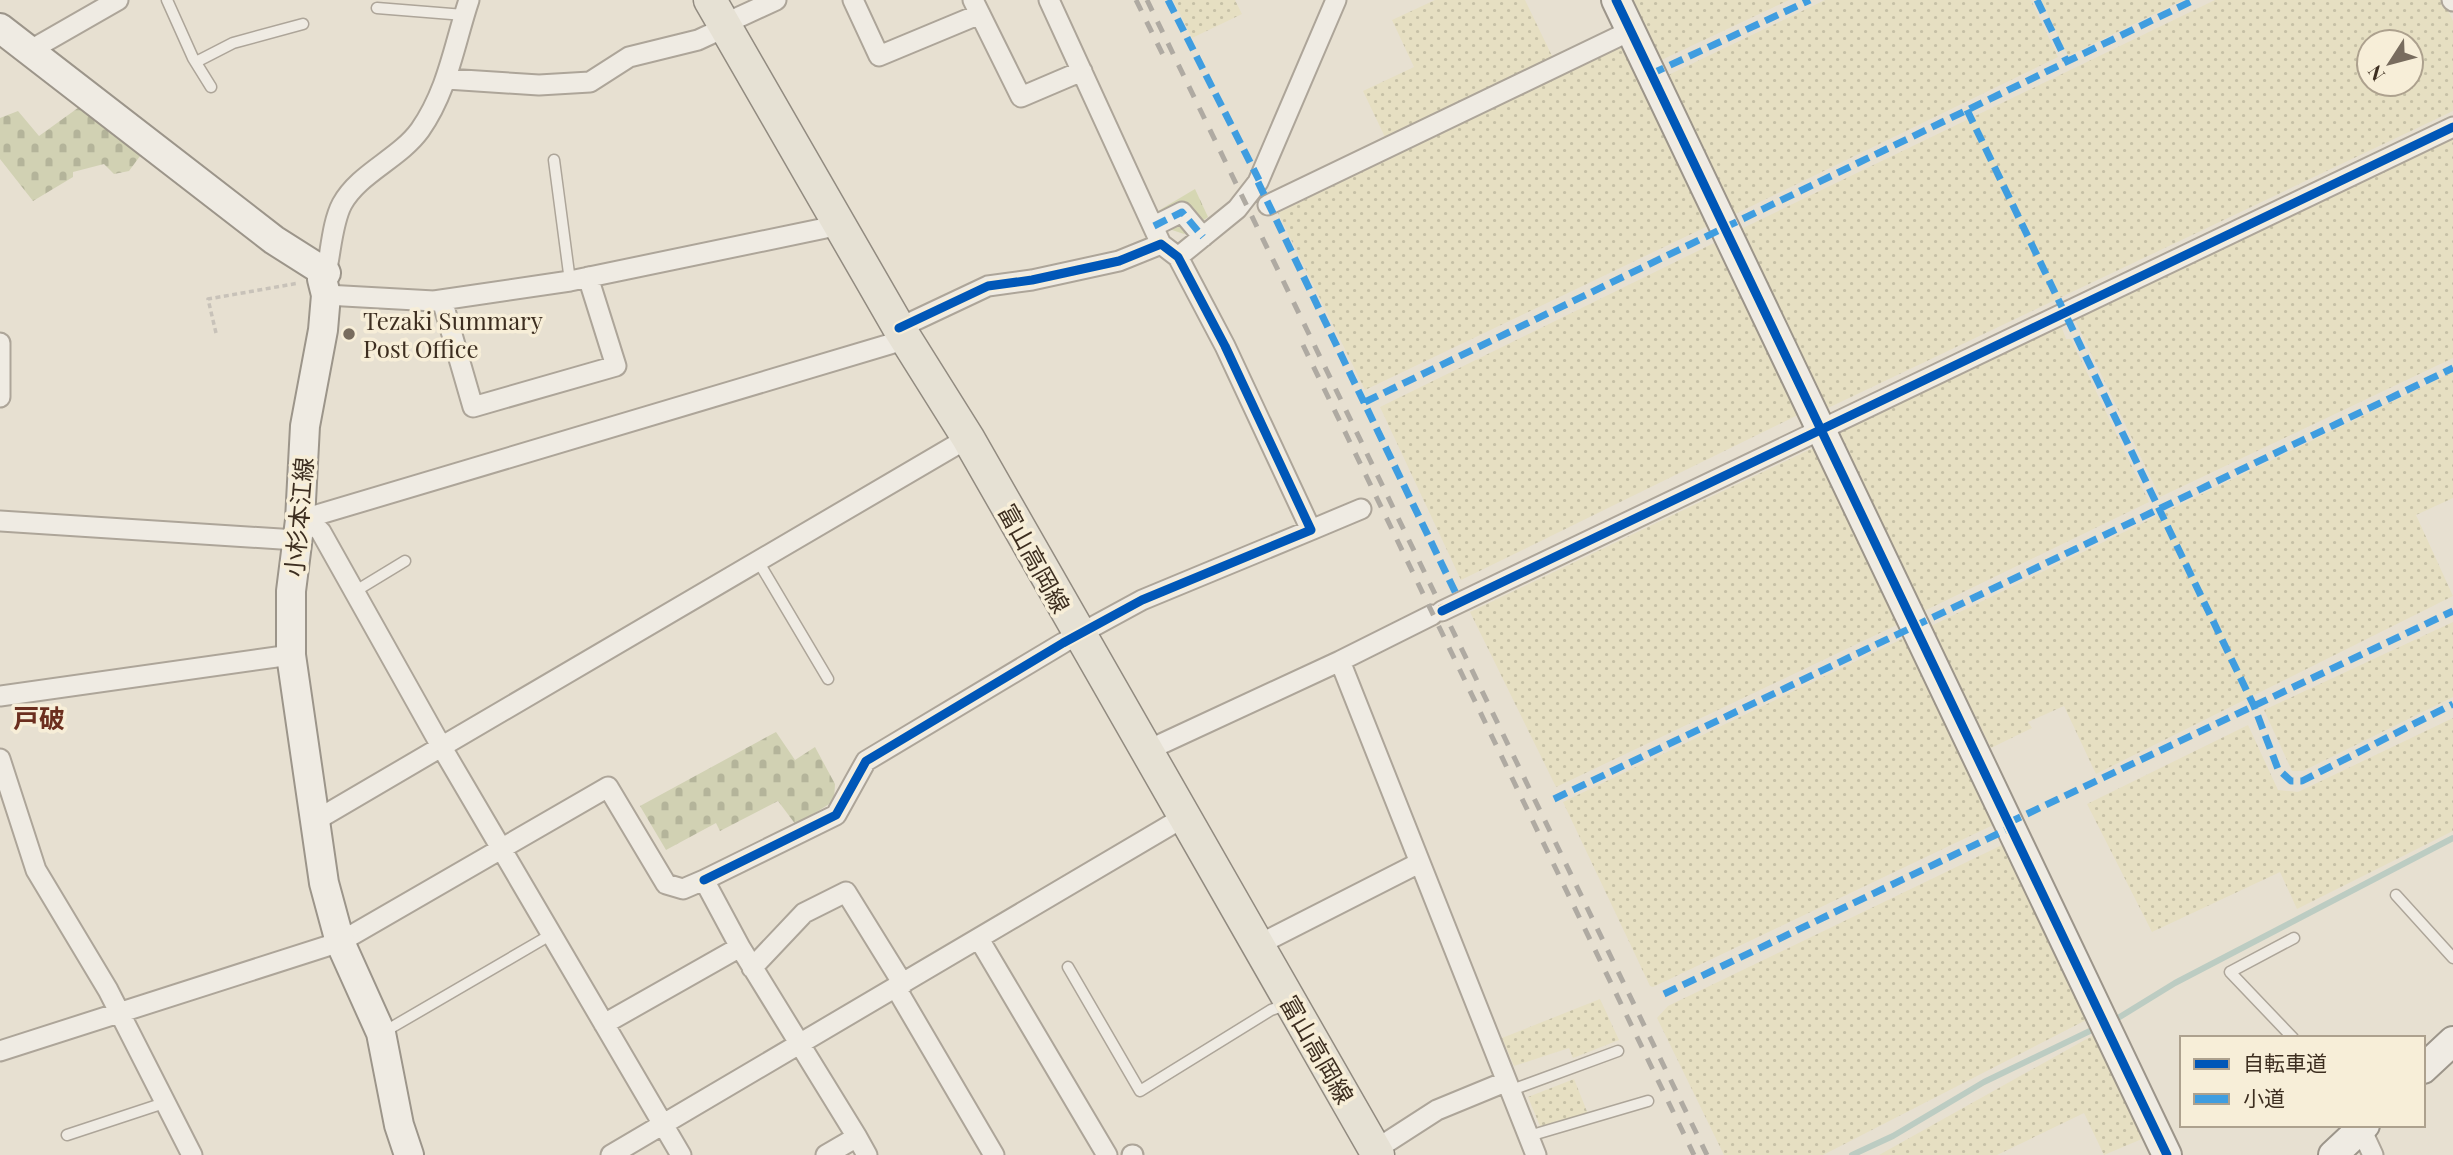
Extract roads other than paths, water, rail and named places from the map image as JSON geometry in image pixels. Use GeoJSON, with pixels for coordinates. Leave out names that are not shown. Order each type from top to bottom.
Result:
{"type":"FeatureCollection","features":[{"type":"Feature","properties":{"kind":"main road","name":"富山高岡線"},"geometry":{"type":"LineString","coordinates":[[720,17],[903,333],[968,438],[1079,636],[1377,1152]]}},
{"type":"Feature","properties":{"kind":"street"},"geometry":{"type":"LineString","coordinates":[[29,51],[118,0]]}},
{"type":"Feature","properties":{"kind":"street"},"geometry":{"type":"LineString","coordinates":[[447,79],[539,85],[590,82],[629,57],[698,40],[720,17],[776,0]]}},
{"type":"Feature","properties":{"kind":"street"},"geometry":{"type":"LineString","coordinates":[[853,0],[879,56],[976,7],[1021,97],[1082,71]]}},
{"type":"Feature","properties":{"kind":"street"},"geometry":{"type":"LineString","coordinates":[[1049,0],[1157,235],[1178,257],[1225,346],[1311,530]]}},
{"type":"Feature","properties":{"kind":"street"},"geometry":{"type":"LineString","coordinates":[[1178,257],[1237,209],[1258,182],[1336,0]]}},
{"type":"Feature","properties":{"kind":"street"},"geometry":{"type":"LineString","coordinates":[[1616,0],[2167,1155]]}},
{"type":"Feature","properties":{"kind":"street"},"geometry":{"type":"LineString","coordinates":[[325,282],[342,204],[370,175],[402,151],[420,131],[447,79],[467,8]]}},
{"type":"Feature","properties":{"kind":"street"},"geometry":{"type":"LineString","coordinates":[[0,29],[325,282],[442,300],[579,279],[840,225]]}},
{"type":"Feature","properties":{"kind":"street"},"geometry":{"type":"LineString","coordinates":[[1268,205],[1630,31]]}},
{"type":"Feature","properties":{"kind":"street"},"geometry":{"type":"LineString","coordinates":[[1146,751],[1821,432],[2453,127]]}},
{"type":"Feature","properties":{"kind":"street"},"geometry":{"type":"LineString","coordinates":[[0,521],[298,530],[903,333],[988,286],[1032,280],[1119,261],[1157,235],[1182,212],[1203,237]]}},
{"type":"Feature","properties":{"kind":"street"},"geometry":{"type":"LineString","coordinates":[[442,300],[473,407],[616,366],[579,279]]}},
{"type":"Feature","properties":{"kind":"street","name":"小杉本江線"},"geometry":{"type":"LineString","coordinates":[[325,282],[323,330],[305,426],[291,655],[313,822],[324,883],[340,942],[382,1033],[399,1125],[410,1155]]}},
{"type":"Feature","properties":{"kind":"street"},"geometry":{"type":"LineString","coordinates":[[0,397],[1,347]]}},
{"type":"Feature","properties":{"kind":"street"},"geometry":{"type":"LineString","coordinates":[[313,822],[968,438]]}},
{"type":"Feature","properties":{"kind":"street"},"geometry":{"type":"LineString","coordinates":[[0,1051],[340,942],[608,787],[666,884],[683,889],[836,815],[866,761],[1142,600],[1361,509]]}},
{"type":"Feature","properties":{"kind":"street"},"geometry":{"type":"LineString","coordinates":[[298,530],[313,524],[320,532],[441,746],[681,1155]]}},
{"type":"Feature","properties":{"kind":"street"},"geometry":{"type":"LineString","coordinates":[[0,696],[291,655]]}},
{"type":"Feature","properties":{"kind":"street"},"geometry":{"type":"LineString","coordinates":[[1340,661],[1507,1087],[1533,1146]]}},
{"type":"Feature","properties":{"kind":"street"},"geometry":{"type":"LineString","coordinates":[[0,759],[36,870],[108,990],[192,1155]]}},
{"type":"Feature","properties":{"kind":"street"},"geometry":{"type":"LineString","coordinates":[[611,1155],[1184,817]]}},
{"type":"Feature","properties":{"kind":"street"},"geometry":{"type":"LineString","coordinates":[[1258,945],[1419,863]]}},
{"type":"Feature","properties":{"kind":"street"},"geometry":{"type":"LineString","coordinates":[[704,880],[752,968],[867,1155]]}},
{"type":"Feature","properties":{"kind":"street"},"geometry":{"type":"LineString","coordinates":[[752,968],[804,913],[846,892],[994,1155]]}},
{"type":"Feature","properties":{"kind":"street"},"geometry":{"type":"LineString","coordinates":[[979,939],[1107,1155]]}},
{"type":"Feature","properties":{"kind":"street"},"geometry":{"type":"LineString","coordinates":[[604,1024],[740,947]]}},
{"type":"Feature","properties":{"kind":"street"},"geometry":{"type":"LineString","coordinates":[[2425,1067],[2453,1041]]}},
{"type":"Feature","properties":{"kind":"street"},"geometry":{"type":"LineString","coordinates":[[1377,1152],[1437,1110],[1507,1087]]}},
{"type":"Feature","properties":{"kind":"street"},"geometry":{"type":"LineString","coordinates":[[2333,1155],[2363,1127],[2373,1155]]}},
{"type":"Feature","properties":{"kind":"street"},"geometry":{"type":"LineString","coordinates":[[825,1155],[857,1136]]}},
{"type":"Feature","properties":{"kind":"lane"},"geometry":{"type":"LineString","coordinates":[[167,0],[211,88]]}},
{"type":"Feature","properties":{"kind":"lane"},"geometry":{"type":"LineString","coordinates":[[377,8],[467,8]]}},
{"type":"Feature","properties":{"kind":"lane"},"geometry":{"type":"LineString","coordinates":[[196,62],[233,43],[303,24]]}},
{"type":"Feature","properties":{"kind":"lane"},"geometry":{"type":"LineString","coordinates":[[554,160],[579,279]]}},
{"type":"Feature","properties":{"kind":"lane"},"geometry":{"type":"LineString","coordinates":[[353,592],[405,561]]}},
{"type":"Feature","properties":{"kind":"lane"},"geometry":{"type":"LineString","coordinates":[[758,561],[828,679]]}},
{"type":"Feature","properties":{"kind":"lane"},"geometry":{"type":"LineString","coordinates":[[2396,895],[2453,958]]}},
{"type":"Feature","properties":{"kind":"lane"},"geometry":{"type":"LineString","coordinates":[[382,1033],[552,934]]}},
{"type":"Feature","properties":{"kind":"lane"},"geometry":{"type":"LineString","coordinates":[[2291,1036],[2230,972],[2294,938]]}},
{"type":"Feature","properties":{"kind":"lane"},"geometry":{"type":"LineString","coordinates":[[1068,967],[1140,1091],[1271,1010],[1292,1002]]}},
{"type":"Feature","properties":{"kind":"lane"},"geometry":{"type":"LineString","coordinates":[[1507,1087],[1618,1051]]}},
{"type":"Feature","properties":{"kind":"lane"},"geometry":{"type":"LineString","coordinates":[[1533,1146],[1648,1101]]}},
{"type":"Feature","properties":{"kind":"lane"},"geometry":{"type":"LineString","coordinates":[[67,1135],[164,1103]]}},
{"type":"Feature","properties":{"kind":"waterway"},"geometry":{"type":"LineString","coordinates":[[2118,1018],[2175,983],[2453,838]]}},
{"type":"Feature","properties":{"kind":"waterway"},"geometry":{"type":"LineString","coordinates":[[1852,1155],[1893,1136],[1984,1082],[2094,1029]]}},
{"type":"Feature","properties":{"kind":"railway"},"geometry":{"type":"LineString","coordinates":[[1136,0],[1166,61]]}},
{"type":"Feature","properties":{"kind":"railway"},"geometry":{"type":"LineString","coordinates":[[1147,0],[1707,1155]]}},
{"type":"Feature","properties":{"kind":"railway"},"geometry":{"type":"LineString","coordinates":[[1303,345],[1694,1155]]}},
{"type":"Feature","properties":{"kind":"place","name":"Tezaki Summary Post Office"},"geometry":{"type":"Point","coordinates":[349,334]}},
{"type":"Feature","properties":{"kind":"district","name":"戸破"},"geometry":{"type":"Point","coordinates":[39,717]}}]}
